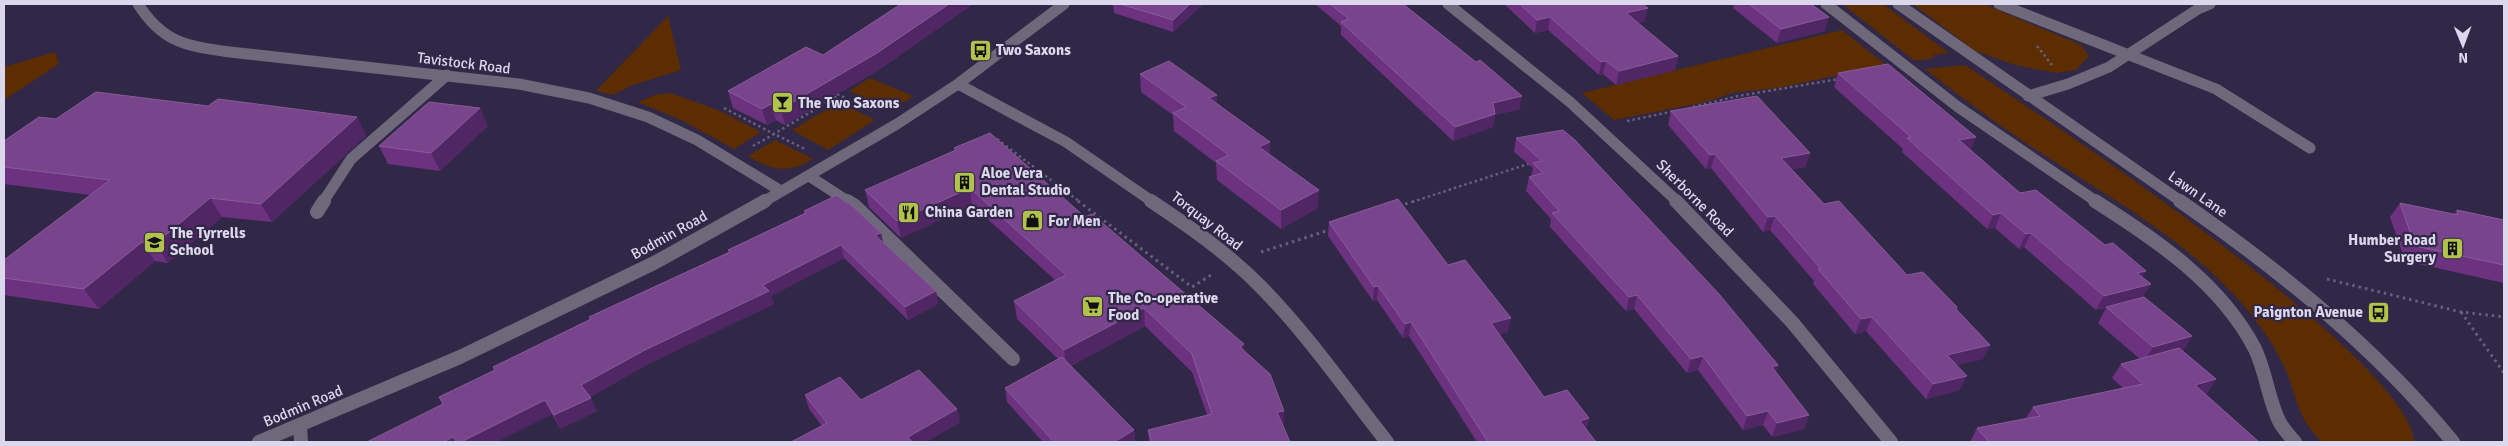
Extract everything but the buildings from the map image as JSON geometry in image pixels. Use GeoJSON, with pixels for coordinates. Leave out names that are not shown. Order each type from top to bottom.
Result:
{"type":"FeatureCollection","features":[{"type":"Feature","properties":{"kind":"street","name":"Tavistock Road"},"geometry":{"type":"LineString","coordinates":[[138,4],[147,20],[157,31],[172,40],[196,46],[230,52],[447,75],[557,90],[589,98],[648,117],[697,140],[781,191]]}},
{"type":"Feature","properties":{"kind":"street"},"geometry":{"type":"LineString","coordinates":[[1045,4],[1061,6]]}},
{"type":"Feature","properties":{"kind":"street","name":"Sherborne Road"},"geometry":{"type":"LineString","coordinates":[[1448,4],[1504,46],[1596,126],[1703,227],[1793,324],[1862,404],[1891,442]]}},
{"type":"Feature","properties":{"kind":"street"},"geometry":{"type":"LineString","coordinates":[[1826,4],[1954,104],[2039,164],[2166,248],[2189,269],[2213,292],[2241,325],[2258,356],[2270,387],[2280,422],[2295,442]]}},
{"type":"Feature","properties":{"kind":"street","name":"Lawn Lane"},"geometry":{"type":"LineString","coordinates":[[1898,4],[2229,235],[2291,281],[2338,321],[2379,360],[2453,442]]}},
{"type":"Feature","properties":{"kind":"street"},"geometry":{"type":"LineString","coordinates":[[1999,4],[2130,53],[2216,88],[2310,148]]}},
{"type":"Feature","properties":{"kind":"street"},"geometry":{"type":"LineString","coordinates":[[2028,96],[2068,84],[2108,67],[2198,9],[2210,4]]}},
{"type":"Feature","properties":{"kind":"street","name":"Bodmin Road"},"geometry":{"type":"LineString","coordinates":[[259,442],[460,357],[656,262],[897,124],[958,84],[1061,6]]}},
{"type":"Feature","properties":{"kind":"street"},"geometry":{"type":"LineString","coordinates":[[317,212],[351,159],[447,75]]}},
{"type":"Feature","properties":{"kind":"street","name":"Torquay Road"},"geometry":{"type":"LineString","coordinates":[[958,84],[1066,142],[1213,242],[1262,288],[1310,344],[1387,442]]}},
{"type":"Feature","properties":{"kind":"street"},"geometry":{"type":"LineString","coordinates":[[809,176],[855,206],[1013,359]]}},
{"type":"Feature","properties":{"kind":"street"},"geometry":{"type":"LineString","coordinates":[[300,425],[301,442]]}},
{"type":"Feature","properties":{"kind":"path"},"geometry":{"type":"LineString","coordinates":[[832,91],[897,124]]}},
{"type":"Feature","properties":{"kind":"path"},"geometry":{"type":"LineString","coordinates":[[731,160],[839,95]]}},
{"type":"Feature","properties":{"kind":"path"},"geometry":{"type":"LineString","coordinates":[[724,108],[832,162]]}},
{"type":"Feature","properties":{"kind":"path"},"geometry":{"type":"LineString","coordinates":[[988,143],[1034,125]]}},
{"type":"Feature","properties":{"kind":"path"},"geometry":{"type":"LineString","coordinates":[[997,139],[1192,287],[1233,261]]}},
{"type":"Feature","properties":{"kind":"path"},"geometry":{"type":"LineString","coordinates":[[2291,281],[2310,276],[2461,312],[2504,317]]}},
{"type":"Feature","properties":{"kind":"path"},"geometry":{"type":"LineString","coordinates":[[2461,312],[2504,373]]}},
{"type":"Feature","properties":{"kind":"shaded area"},"geometry":{"type":"Polygon","coordinates":[[[1842,4],[1883,4],[1949,53],[1933,55],[1935,58],[1915,61],[1842,4]]]}},
{"type":"Feature","properties":{"kind":"shaded area"},"geometry":{"type":"Polygon","coordinates":[[[1913,4],[1984,4],[2081,45],[2089,56],[2076,70],[2056,73],[2015,65],[1975,51],[1913,4]]]}},
{"type":"Feature","properties":{"kind":"shaded area"},"geometry":{"type":"Polygon","coordinates":[[[668,16],[681,70],[630,86],[613,95],[596,91],[668,16]]]}},
{"type":"Feature","properties":{"kind":"shaded area"},"geometry":{"type":"Polygon","coordinates":[[[1842,30],[1886,65],[1778,88],[1736,92],[1702,103],[1614,120],[1582,93],[1842,30]]]}},
{"type":"Feature","properties":{"kind":"shaded area"},"geometry":{"type":"Polygon","coordinates":[[[55,52],[59,64],[4,100],[4,67],[55,52]]]}},
{"type":"Feature","properties":{"kind":"shaded area"},"geometry":{"type":"Polygon","coordinates":[[[1965,65],[2141,185],[2218,242],[2291,300],[2354,355],[2397,404],[2414,442],[2322,442],[2306,423],[2282,362],[2268,337],[2242,304],[2212,273],[2169,237],[2016,136],[1925,69],[1965,65]]]}},
{"type":"Feature","properties":{"kind":"shaded area"},"geometry":{"type":"Polygon","coordinates":[[[870,78],[913,96],[891,111],[849,91],[870,78]]]}},
{"type":"Feature","properties":{"kind":"shaded area"},"geometry":{"type":"Polygon","coordinates":[[[670,93],[718,110],[761,132],[734,149],[683,121],[638,102],[655,95],[670,93]]]}},
{"type":"Feature","properties":{"kind":"shaded area"},"geometry":{"type":"Polygon","coordinates":[[[839,102],[875,120],[828,150],[792,130],[839,102]]]}},
{"type":"Feature","properties":{"kind":"shaded area"},"geometry":{"type":"Polygon","coordinates":[[[775,140],[813,159],[795,167],[780,169],[765,165],[748,156],[775,140]]]}},
{"type":"Feature","properties":{"kind":"place","name":"Two Saxons"},"geometry":{"type":"Point","coordinates":[980,50]}},
{"type":"Feature","properties":{"kind":"place","name":"The Two Saxons"},"geometry":{"type":"Point","coordinates":[782,103]}},
{"type":"Feature","properties":{"kind":"place","name":"Aloe Vera Dental Studio"},"geometry":{"type":"Point","coordinates":[965,182]}},
{"type":"Feature","properties":{"kind":"place","name":"China Garden"},"geometry":{"type":"Point","coordinates":[909,212]}},
{"type":"Feature","properties":{"kind":"place","name":"For Men"},"geometry":{"type":"Point","coordinates":[1032,221]}},
{"type":"Feature","properties":{"kind":"place","name":"The Tyrrells School"},"geometry":{"type":"Point","coordinates":[154,242]}},
{"type":"Feature","properties":{"kind":"place","name":"Humber Road Surgery"},"geometry":{"type":"Point","coordinates":[2452,249]}},
{"type":"Feature","properties":{"kind":"place","name":"The Co-operative Food"},"geometry":{"type":"Point","coordinates":[1092,307]}},
{"type":"Feature","properties":{"kind":"place","name":"Paignton Avenue"},"geometry":{"type":"Point","coordinates":[2379,312]}}]}
